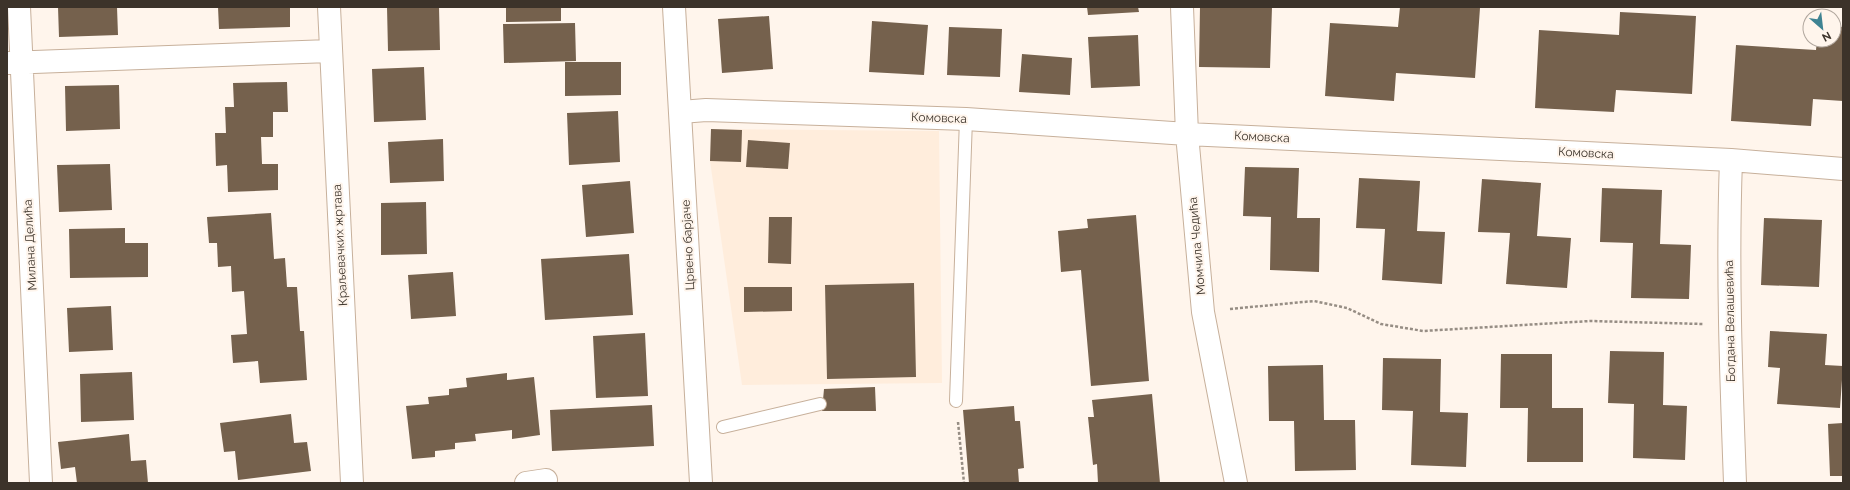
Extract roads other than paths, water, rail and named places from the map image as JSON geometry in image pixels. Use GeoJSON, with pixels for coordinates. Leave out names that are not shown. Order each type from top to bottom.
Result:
{"type":"FeatureCollection","features":[{"type":"Feature","properties":{"kind":"street","name":"Милана Делића"},"geometry":{"type":"LineString","coordinates":[[19,7],[14,63],[41,483]]}},
{"type":"Feature","properties":{"kind":"street","name":"Краљевачких жртава"},"geometry":{"type":"LineString","coordinates":[[329,7],[352,483]]}},
{"type":"Feature","properties":{"kind":"street","name":"Црвено барјаче"},"geometry":{"type":"LineString","coordinates":[[674,7],[701,483]]}},
{"type":"Feature","properties":{"kind":"street","name":"Момчила Чедића"},"geometry":{"type":"LineString","coordinates":[[1182,7],[1187,134],[1203,312],[1236,483]]}},
{"type":"Feature","properties":{"kind":"street"},"geometry":{"type":"LineString","coordinates":[[14,63],[330,51]]}},
{"type":"Feature","properties":{"kind":"street","name":"Комовска"},"geometry":{"type":"LineString","coordinates":[[681,112],[706,110],[966,119],[1187,134],[1731,160],[1843,168]]}},
{"type":"Feature","properties":{"kind":"street","name":"Богдана Велашевића"},"geometry":{"type":"LineString","coordinates":[[1731,160],[1729,324],[1735,483]]}},
{"type":"Feature","properties":{"kind":"lane"},"geometry":{"type":"LineString","coordinates":[[956,401],[966,119]]}},
{"type":"Feature","properties":{"kind":"lane"},"geometry":{"type":"LineString","coordinates":[[723,427],[820,404]]}}]}
